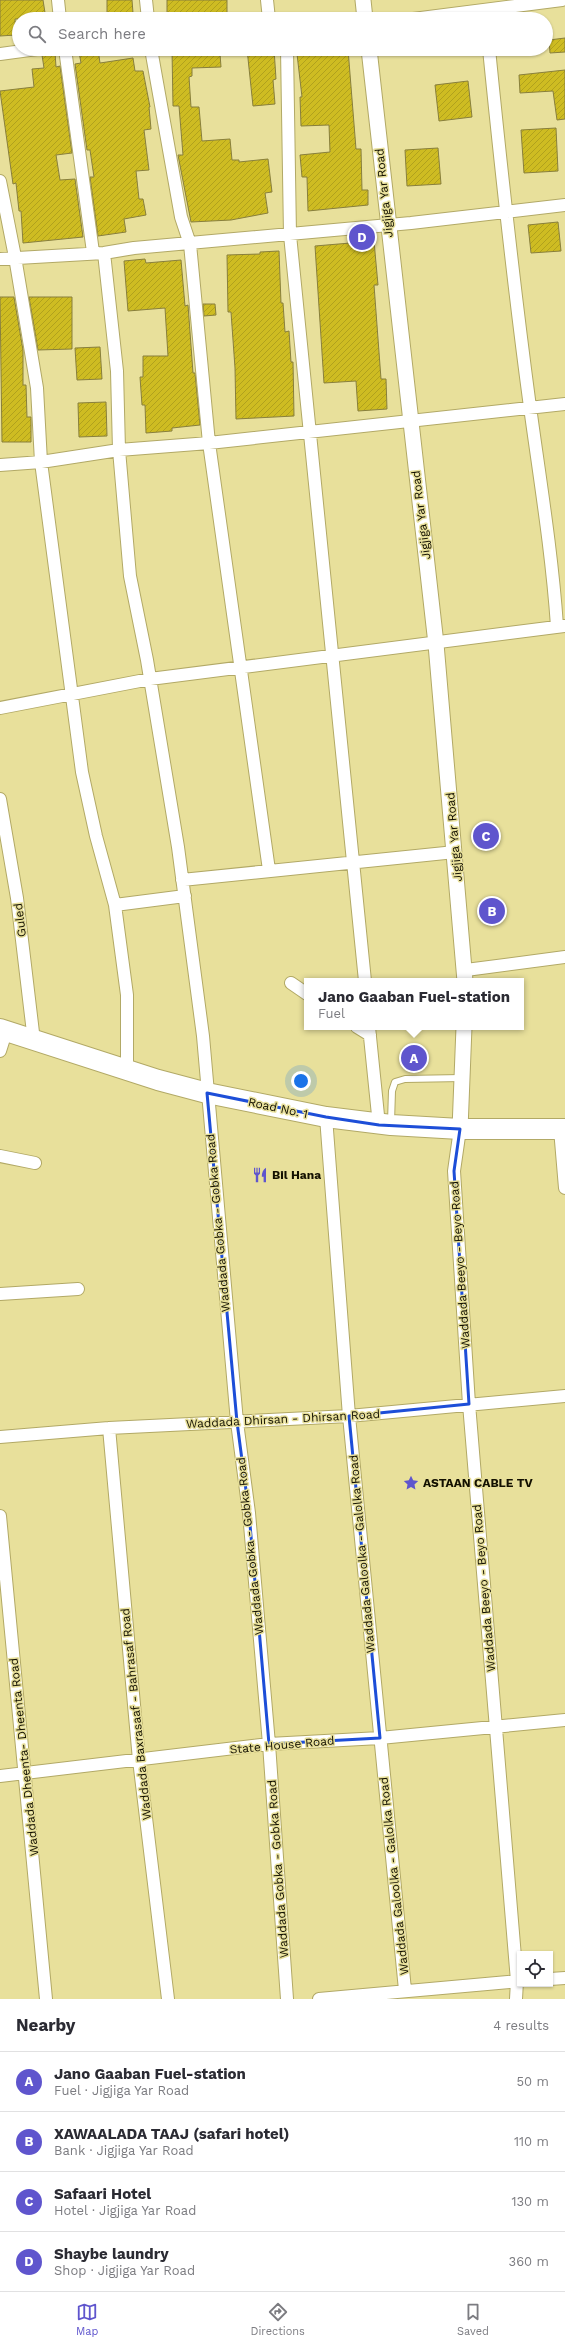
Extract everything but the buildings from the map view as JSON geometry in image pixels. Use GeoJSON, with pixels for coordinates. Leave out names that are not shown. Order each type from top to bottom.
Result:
{"type":"FeatureCollection","features":[{"type":"Feature","properties":{"kind":"highway","name":"Road No. 1"},"geometry":{"type":"LineString","coordinates":[[3,1031],[127,1070],[207,1093],[326,1117],[385,1125],[460,1128],[563,1129]]}},
{"type":"Feature","properties":{"kind":"street"},"geometry":{"type":"LineString","coordinates":[[58,0],[59,12]]}},
{"type":"Feature","properties":{"kind":"street"},"geometry":{"type":"LineString","coordinates":[[146,0],[147,12]]}},
{"type":"Feature","properties":{"kind":"street"},"geometry":{"type":"LineString","coordinates":[[267,0],[268,12]]}},
{"type":"Feature","properties":{"kind":"street"},"geometry":{"type":"LineString","coordinates":[[363,0],[364,12]]}},
{"type":"Feature","properties":{"kind":"street"},"geometry":{"type":"LineString","coordinates":[[463,12],[562,0]]}},
{"type":"Feature","properties":{"kind":"street"},"geometry":{"type":"LineString","coordinates":[[0,54],[12,52]]}},
{"type":"Feature","properties":{"kind":"street","name":"Waddada Gobka - Gobka Road"},"geometry":{"type":"LineString","coordinates":[[66,56],[117,371],[119,450],[130,576],[150,679],[185,896],[202,1036],[237,1422],[249,1513],[269,1744],[287,1999]]}},
{"type":"Feature","properties":{"kind":"street"},"geometry":{"type":"LineString","coordinates":[[151,56],[180,216],[190,244],[209,443],[269,870]]}},
{"type":"Feature","properties":{"kind":"street"},"geometry":{"type":"LineString","coordinates":[[287,56],[290,235],[333,654],[364,978]]}},
{"type":"Feature","properties":{"kind":"street","name":"Jigjiga Yar Road"},"geometry":{"type":"LineString","coordinates":[[370,56],[436,644],[466,975]]}},
{"type":"Feature","properties":{"kind":"street"},"geometry":{"type":"LineString","coordinates":[[0,708],[150,679],[240,668],[333,654],[436,644],[561,626],[546,507],[530,408],[505,213],[490,56]]}},
{"type":"Feature","properties":{"kind":"street"},"geometry":{"type":"LineString","coordinates":[[0,181],[15,257],[37,388],[41,462],[82,772],[96,836],[115,905],[127,995],[127,1070]]}},
{"type":"Feature","properties":{"kind":"street"},"geometry":{"type":"LineString","coordinates":[[0,259],[290,235],[505,213],[565,205]]}},
{"type":"Feature","properties":{"kind":"street"},"geometry":{"type":"LineString","coordinates":[[0,465],[41,462],[119,450],[209,443],[565,404]]}},
{"type":"Feature","properties":{"kind":"street","name":"Guled"},"geometry":{"type":"LineString","coordinates":[[0,799],[18,898],[34,1041]]}},
{"type":"Feature","properties":{"kind":"street"},"geometry":{"type":"LineString","coordinates":[[182,880],[455,852]]}},
{"type":"Feature","properties":{"kind":"street"},"geometry":{"type":"LineString","coordinates":[[115,905],[185,896]]}},
{"type":"Feature","properties":{"kind":"street"},"geometry":{"type":"LineString","coordinates":[[466,975],[565,957]]}},
{"type":"Feature","properties":{"kind":"street"},"geometry":{"type":"LineString","coordinates":[[291,983],[304,992]]}},
{"type":"Feature","properties":{"kind":"street"},"geometry":{"type":"LineString","coordinates":[[460,1128],[464,1030]]}},
{"type":"Feature","properties":{"kind":"street"},"geometry":{"type":"LineString","coordinates":[[0,1051],[3,1031]]}},
{"type":"Feature","properties":{"kind":"street"},"geometry":{"type":"LineString","coordinates":[[370,1031],[385,1125]]}},
{"type":"Feature","properties":{"kind":"street","name":"Waddada Galoolka - Galolka Road"},"geometry":{"type":"LineString","coordinates":[[326,1117],[349,1416],[406,1990]]}},
{"type":"Feature","properties":{"kind":"street","name":"Waddada Beeyo - Beyo Road"},"geometry":{"type":"LineString","coordinates":[[460,1128],[454,1171],[469,1404],[495,1728],[517,1970]]}},
{"type":"Feature","properties":{"kind":"street"},"geometry":{"type":"LineString","coordinates":[[563,1129],[565,1188]]}},
{"type":"Feature","properties":{"kind":"street"},"geometry":{"type":"LineString","coordinates":[[0,1156],[35,1163]]}},
{"type":"Feature","properties":{"kind":"street"},"geometry":{"type":"LineString","coordinates":[[0,1294],[78,1289]]}},
{"type":"Feature","properties":{"kind":"street","name":"Waddada Dhirsan - Dhirsan Road"},"geometry":{"type":"LineString","coordinates":[[0,1437],[109,1428],[349,1416],[565,1396]]}},
{"type":"Feature","properties":{"kind":"street","name":"Waddada Baxrasaaf - Bahrasaf Road"},"geometry":{"type":"LineString","coordinates":[[109,1428],[139,1760],[168,1999]]}},
{"type":"Feature","properties":{"kind":"street","name":"Waddada Dheenta- Dheenta Road"},"geometry":{"type":"LineString","coordinates":[[0,1516],[26,1773],[46,1999]]}},
{"type":"Feature","properties":{"kind":"street","name":"State House Road"},"geometry":{"type":"LineString","coordinates":[[0,1776],[269,1744],[380,1738],[565,1720]]}},
{"type":"Feature","properties":{"kind":"street"},"geometry":{"type":"LineString","coordinates":[[553,1979],[565,1978]]}},
{"type":"Feature","properties":{"kind":"street"},"geometry":{"type":"LineString","coordinates":[[319,1999],[382,1996],[406,1990],[517,1981]]}},
{"type":"Feature","properties":{"kind":"street","name":"Waddada Beeyo - Beyo Road"},"geometry":{"type":"LineString","coordinates":[[516,1999],[517,1987]]}},
{"type":"Feature","properties":{"kind":"lane"},"geometry":{"type":"LineString","coordinates":[[385,1125],[395,1082],[405,1078],[462,1078]]}},
{"type":"Feature","properties":{"kind":"highlighted area"},"geometry":{"type":"Polygon","coordinates":[[[207,1093],[326,1117],[379,1125],[460,1129],[454,1171],[469,1404],[349,1416],[380,1738],[269,1744],[249,1513],[237,1422],[207,1093]]]}},
{"type":"Feature","properties":{"kind":"place","name":"Shaybe laundry"},"geometry":{"type":"Point","coordinates":[362,237]}},
{"type":"Feature","properties":{"kind":"place","name":"Safaari Hotel"},"geometry":{"type":"Point","coordinates":[486,836]}},
{"type":"Feature","properties":{"kind":"place","name":"XAWAALADA TAAJ (safari hotel)"},"geometry":{"type":"Point","coordinates":[492,911]}},
{"type":"Feature","properties":{"kind":"place","name":"Jano Gaaban Fuel-station"},"geometry":{"type":"Point","coordinates":[414,1058]}},
{"type":"Feature","properties":{"kind":"place","name":"Bil Hana"},"geometry":{"type":"Point","coordinates":[260,1175]}},
{"type":"Feature","properties":{"kind":"place","name":"ASTAAN CABLE TV"},"geometry":{"type":"Point","coordinates":[411,1483]}}]}
